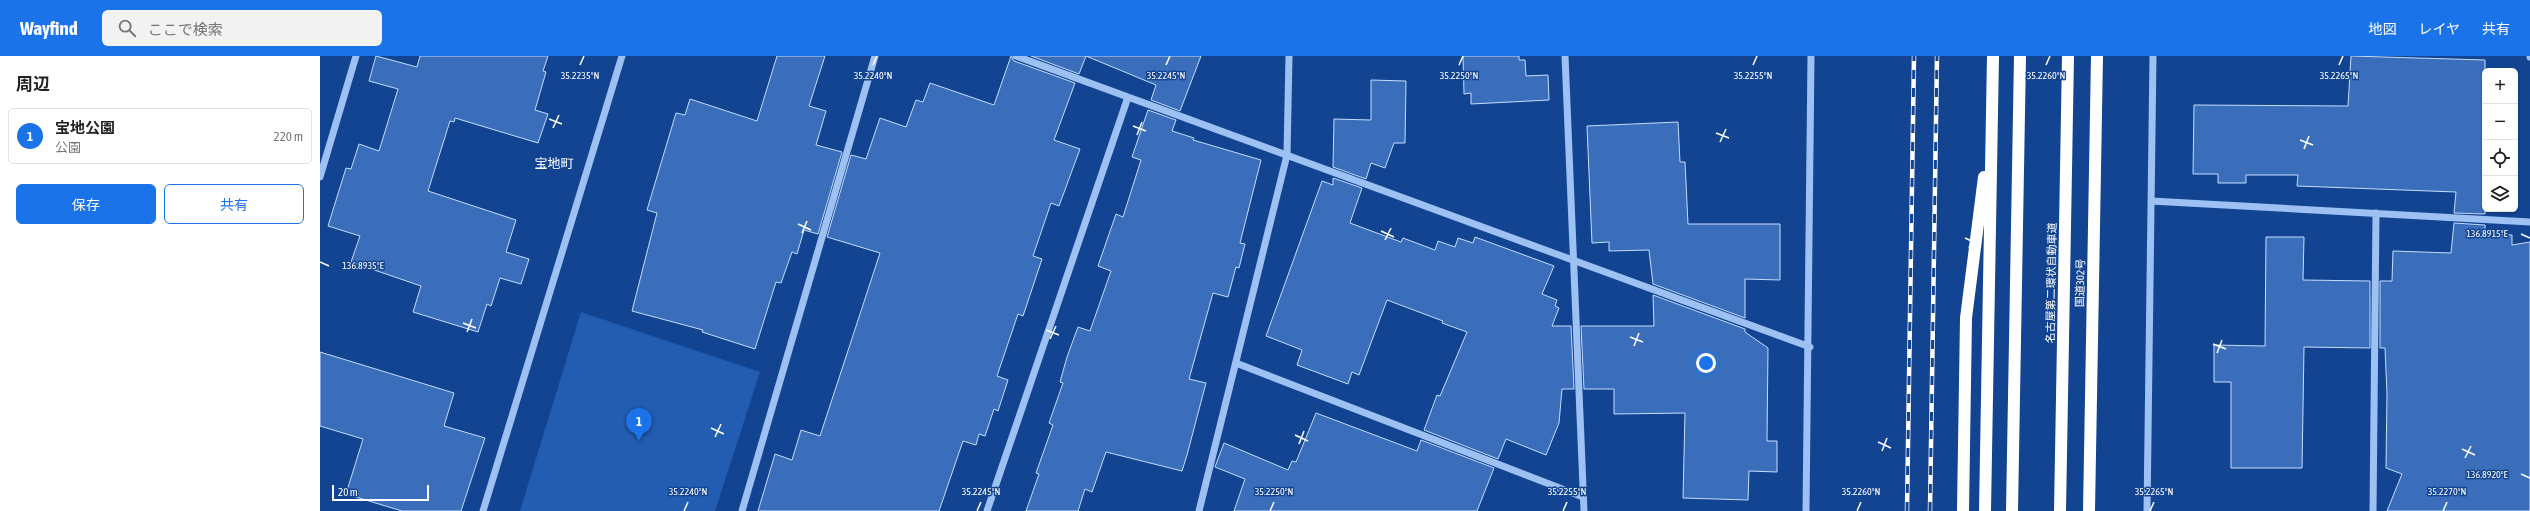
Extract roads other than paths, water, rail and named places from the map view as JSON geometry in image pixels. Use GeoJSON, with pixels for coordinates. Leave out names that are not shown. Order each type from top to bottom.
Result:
{"type":"FeatureCollection","features":[{"type":"Feature","properties":{"kind":"highway"},"geometry":{"type":"LineString","coordinates":[[1985,511],[1992,56]]}},
{"type":"Feature","properties":{"kind":"highway"},"geometry":{"type":"LineString","coordinates":[[2012,511],[2020,56]]}},
{"type":"Feature","properties":{"kind":"highway","name":"名古屋第二環状自動車道"},"geometry":{"type":"LineString","coordinates":[[2060,511],[2068,56]]}},
{"type":"Feature","properties":{"kind":"highway","name":"国道302号"},"geometry":{"type":"LineString","coordinates":[[2089,511],[2097,56]]}},
{"type":"Feature","properties":{"kind":"highway"},"geometry":{"type":"LineString","coordinates":[[1963,511],[1966,318],[1992,122]]}},
{"type":"Feature","properties":{"kind":"street"},"geometry":{"type":"LineString","coordinates":[[320,176],[356,56]]}},
{"type":"Feature","properties":{"kind":"street"},"geometry":{"type":"LineString","coordinates":[[483,511],[622,56]]}},
{"type":"Feature","properties":{"kind":"street"},"geometry":{"type":"LineString","coordinates":[[742,511],[875,56]]}},
{"type":"Feature","properties":{"kind":"street"},"geometry":{"type":"LineString","coordinates":[[1016,56],[1810,347]]}},
{"type":"Feature","properties":{"kind":"street"},"geometry":{"type":"LineString","coordinates":[[1199,511],[1287,155],[1290,56]]}},
{"type":"Feature","properties":{"kind":"street"},"geometry":{"type":"LineString","coordinates":[[1565,56],[1572,259],[1584,511]]}},
{"type":"Feature","properties":{"kind":"street"},"geometry":{"type":"LineString","coordinates":[[1806,511],[1810,347],[1811,56]]}},
{"type":"Feature","properties":{"kind":"street"},"geometry":{"type":"LineString","coordinates":[[2147,511],[2153,56]]}},
{"type":"Feature","properties":{"kind":"street"},"geometry":{"type":"LineString","coordinates":[[987,511],[1128,97]]}},
{"type":"Feature","properties":{"kind":"street"},"geometry":{"type":"LineString","coordinates":[[2152,201],[2530,222]]}},
{"type":"Feature","properties":{"kind":"street"},"geometry":{"type":"LineString","coordinates":[[2373,511],[2376,213]]}},
{"type":"Feature","properties":{"kind":"street"},"geometry":{"type":"LineString","coordinates":[[1236,362],[1583,497]]}},
{"type":"Feature","properties":{"kind":"railway"},"geometry":{"type":"LineString","coordinates":[[1907,511],[1914,56]]}},
{"type":"Feature","properties":{"kind":"railway"},"geometry":{"type":"LineString","coordinates":[[1930,511],[1937,56]]}},
{"type":"Feature","properties":{"kind":"place","name":"宝地公園"},"geometry":{"type":"Point","coordinates":[639,441]}},
{"type":"Feature","properties":{"kind":"district","name":"宝地町"},"geometry":{"type":"Point","coordinates":[554,163]}}]}
